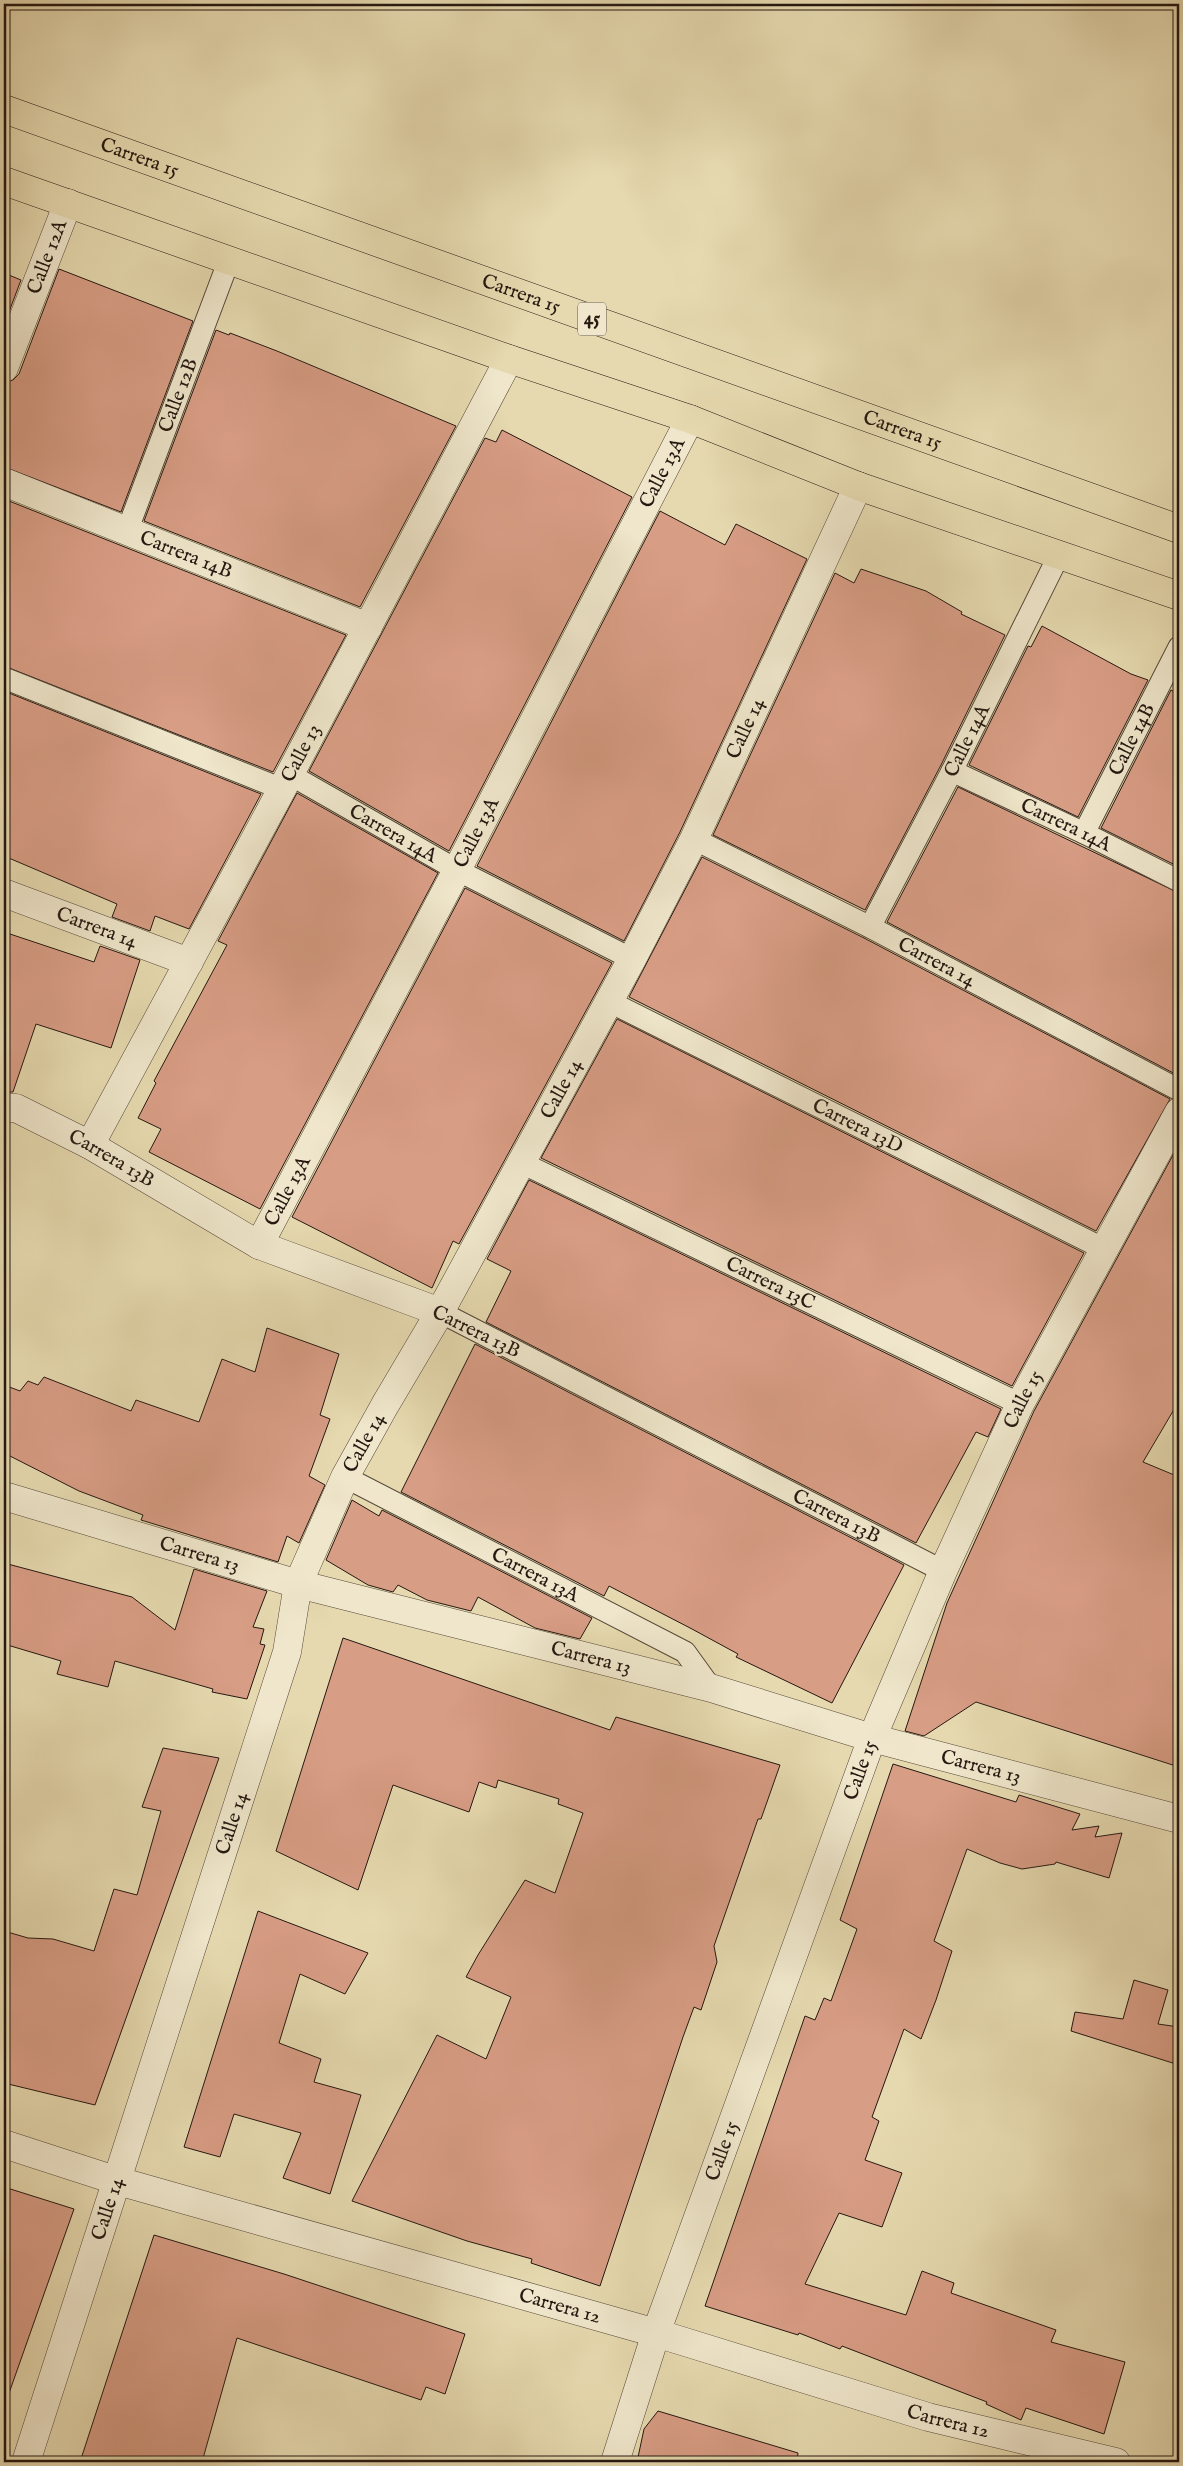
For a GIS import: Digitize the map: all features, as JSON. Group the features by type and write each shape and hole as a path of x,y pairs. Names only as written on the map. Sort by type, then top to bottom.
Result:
{"main road":[{"name":"Carrera 15","path":"4,109 1179,528"},
{"path":"4,181 509,359 690,419 858,486 1060,553 1179,596"}],"street":[{"name":"Calle 12A","path":"4,368 68,203"},
{"name":"Calle 13","path":"90,1146 286,782 509,359"},
{"name":"Calle 13A","path":"259,1245 457,870 690,419"},
{"name":"Carrera 14B","path":"4,482 368,626"},
{"name":"Calle 14","path":"26,2462 287,1652 298,1584 346,1477 522,1163 632,959 694,839 858,486"},
{"name":"Carrera 14","path":"4,893 189,962"},
{"name":"Carrera 13B","path":"4,1108 16,1108 90,1146 259,1245 440,1312"},
{"name":"Calle 15","path":"615,2462 656,2333 872,1738 943,1571 1020,1404 1178,1116"},
{"name":"Carrera 13","path":"4,1496 298,1584 711,1688 872,1738 1179,1819"},
{"name":"Carrera 12","path":"4,2144 118,2181 656,2333 928,2417 1116,2462"}],"lane":[{"name":"Calle 12B","path":"127,531 229,260"},
{"name":"Calle 14A","path":"870,927 952,771 1060,553"},
{"name":"Calle 14B","path":"1084,833 1179,647"},
{"name":"Carrera 14A","path":"4,678 286,782 632,959"},
{"name":"Carrera 14A","path":"952,771 1084,833 1179,882"},
{"name":"Carrera 14","path":"694,839 870,927 1179,1090"},
{"name":"Carrera 13D","path":"608,1001 1106,1250"},
{"name":"Carrera 13C","path":"522,1163 1020,1404"},
{"name":"Carrera 13B","path":"440,1312 943,1571"},
{"name":"Carrera 13A","path":"346,1477 685,1652 711,1688"}],"building":[{"path":"59,269 193,321 121,512 4,467 4,383 13,380 19,374"},
{"path":"4,273 21,280 4,325"},
{"path":"216,330 229,335 230,333 277,351 456,426 360,607 144,521"},
{"path":"502,430 632,497 449,851 309,771 485,438 496,442"},
{"path":"4,499 346,635 273,772 4,666"},
{"path":"660,511 725,545 736,524 807,559 680,832 624,941 477,866"},
{"path":"861,569 926,591 962,612 961,614 1005,635 941,765 865,910 713,835 835,573 854,583"},
{"path":"1042,626 1131,674 1148,680 1078,817 969,765 1028,646 1031,647"},
{"path":"1171,690 1179,694 1179,867 1101,828"},
{"path":"4,691 261,794 189,929 155,916 150,931 112,917 117,904 4,856"},
{"path":"958,787 1179,893 1179,1076 887,922"},
{"path":"297,793 438,873 260,1209 149,1152 161,1129 138,1118 156,1083 154,1081 227,945 218,941"},
{"path":"702,857 864,938 1170,1099 1096,1231 629,997"},
{"path":"465,888 612,963 459,1244 453,1241 432,1288 292,1217"},
{"path":"4,932 94,962 100,946 140,960 111,1048 36,1024 13,1092 4,1092"},
{"path":"617,1019 1084,1253 1012,1386 541,1158"},
{"path":"1179,1144 1179,1401 1143,1462 1179,1477 1179,1767 976,1702 924,1736 905,1731 947,1603 1034,1411"},
{"path":"529,1180 1001,1409 988,1437 976,1432 916,1543 486,1322 511,1271 487,1259"},
{"path":"267,1328 339,1354 320,1415 330,1419 309,1476 325,1485 299,1543 287,1536 278,1562 141,1520 143,1515 79,1491 4,1453 4,1385 20,1391 28,1381 38,1385 44,1377 131,1411 136,1400 199,1422 222,1359 255,1372"},
{"path":"475,1344 904,1565 832,1703 736,1657 738,1654 609,1586 604,1596 401,1492"},
{"path":"352,1500 379,1516 382,1510 592,1618 580,1639 535,1628 478,1597 471,1611 427,1600 398,1585 393,1592 368,1585 326,1560"},
{"path":"4,1563 132,1597 175,1630 194,1569 267,1591 253,1627 264,1629 260,1644 265,1645 247,1699 212,1692 213,1689 115,1661 108,1687 57,1674 61,1661 4,1644"},
{"path":"343,1638 610,1730 616,1717 780,1765 761,1819 758,1819 714,1946 717,1962 701,2010 694,2007 683,2037 600,2286 531,2263 532,2259 467,2241 352,2201 437,2035 486,2059 511,1997 466,1977 525,1880 555,1893 583,1813 558,1804 559,1799 498,1780 496,1788 479,1782 469,1812 393,1785 358,1890 276,1851"},
{"path":"163,1748 219,1758 95,2105 4,2083 4,1931 28,1938 53,1939 94,1951 114,1889 137,1895 161,1811 142,1807"},
{"path":"893,1764 1016,1802 1019,1795 1080,1814 1072,1830 1099,1826 1095,1837 1122,1833 1109,1878 1056,1862 1055,1864 1022,1869 1000,1863 967,1849 934,1941 952,1951 936,2000 921,2039 904,2029 872,2117 879,2121 865,2160 902,2173 882,2227 839,2213 805,2284 906,2315 922,2271 954,2283 951,2293 1056,2330 1051,2342 1125,2362 1104,2434 1026,2408 1021,2420 986,2404 987,2402 842,2346 840,2349 799,2333 798,2335 705,2306 805,2016 815,2020 824,1998 831,2001 857,1929 840,1920"},
{"path":"258,1911 368,1953 345,1994 300,1974 279,2043 321,2059 314,2082 361,2095 330,2194 283,2178 301,2133 234,2114 220,2157 184,2147"},
{"path":"1134,1980 1168,1990 1158,2024 1179,2027 1179,2065 1071,2031 1075,2012 1123,2019"},
{"path":"4,2187 74,2209 8,2396 4,2395"},
{"path":"154,2235 284,2274 465,2334 445,2394 426,2387 421,2400 237,2338 202,2462 80,2462"},
{"path":"658,2411 798,2453 797,2462 637,2462 644,2429"}]}
